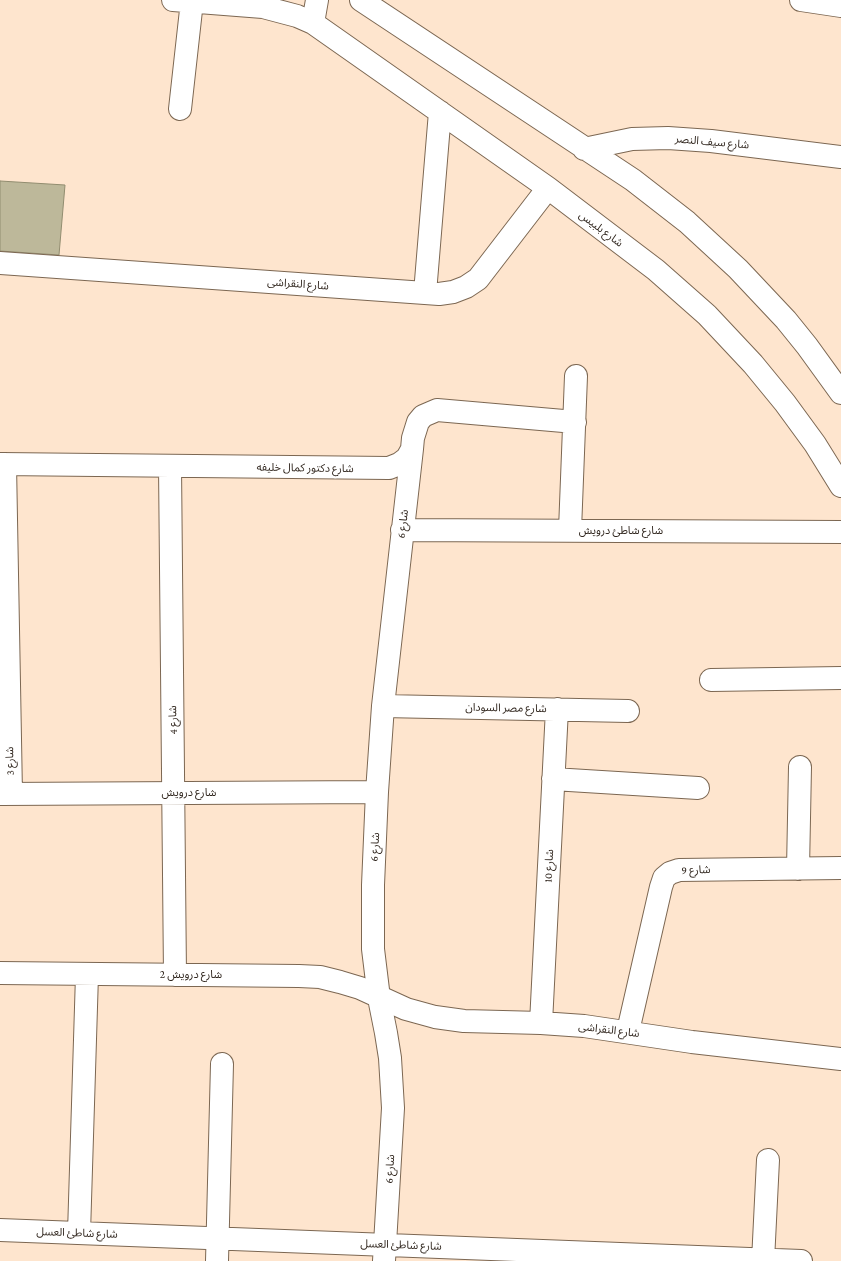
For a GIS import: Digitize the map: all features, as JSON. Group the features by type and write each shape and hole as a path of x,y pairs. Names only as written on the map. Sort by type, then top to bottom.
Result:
{"street":[{"path":"313,23 317,0"},
{"path":"361,0 633,180 688,222 738,269 786,320 841,392"},
{"path":"801,0 841,6"},
{"path":"180,109 182,1"},
{"name":"شارع بلبيس","path":"182,1 263,7 297,16 313,23 548,188 656,270 707,315 754,364 785,403 815,444 841,486"},
{"path":"425,293 440,112"},
{"name":"شارع سيف النصر","path":"584,149 632,139 668,138 711,141 841,157"},
{"name":"شارع النقراشى","path":"0,263 439,294 453,292 466,287 478,279 548,188"},
{"path":"570,530 576,376"},
{"path":"412,449 413,438 418,422 423,416 437,410 575,422"},
{"name":"شارع دكتور كمال خليفه","path":"2,464 389,468 399,464 407,458 412,449"},
{"name":"شارع 6","path":"385,1253 393,1108 389,1052 379,998 373,948 372,920 377,792 383,706 412,449"},
{"name":"شارع 3","path":"2,464 5,794"},
{"name":"شارع 4","path":"170,466 175,975"},
{"name":"شارع شاطئ درويش","path":"402,530 841,532"},
{"path":"711,680 841,678"},
{"name":"شارع مصر السودان","path":"383,706 628,710"},
{"name":"شارع 10","path":"541,1023 557,709"},
{"path":"798,868 800,767"},
{"path":"553,779 698,788"},
{"name":"شارع درويش","path":"5,794 377,792"},
{"name":"شارع 9","path":"628,1032 661,887 664,878 670,873 679,870 841,868"},
{"name":"شارع درويش 2","path":"0,974 320,977 360,988 379,998"},
{"path":"79,1233 87,975"},
{"name":"شارع النقراشى","path":"379,998 406,1009 435,1017 464,1021 541,1023 584,1026 692,1042 841,1058"},
{"path":"217,1261 222,1064"},
{"path":"763,1260 768,1160"},
{"name":"شارع شاطئ العسل","path":"0,1230 217,1238 385,1253 801,1261"}],"building":[{"path":"0,181 65,185 59,255 0,251"}]}
